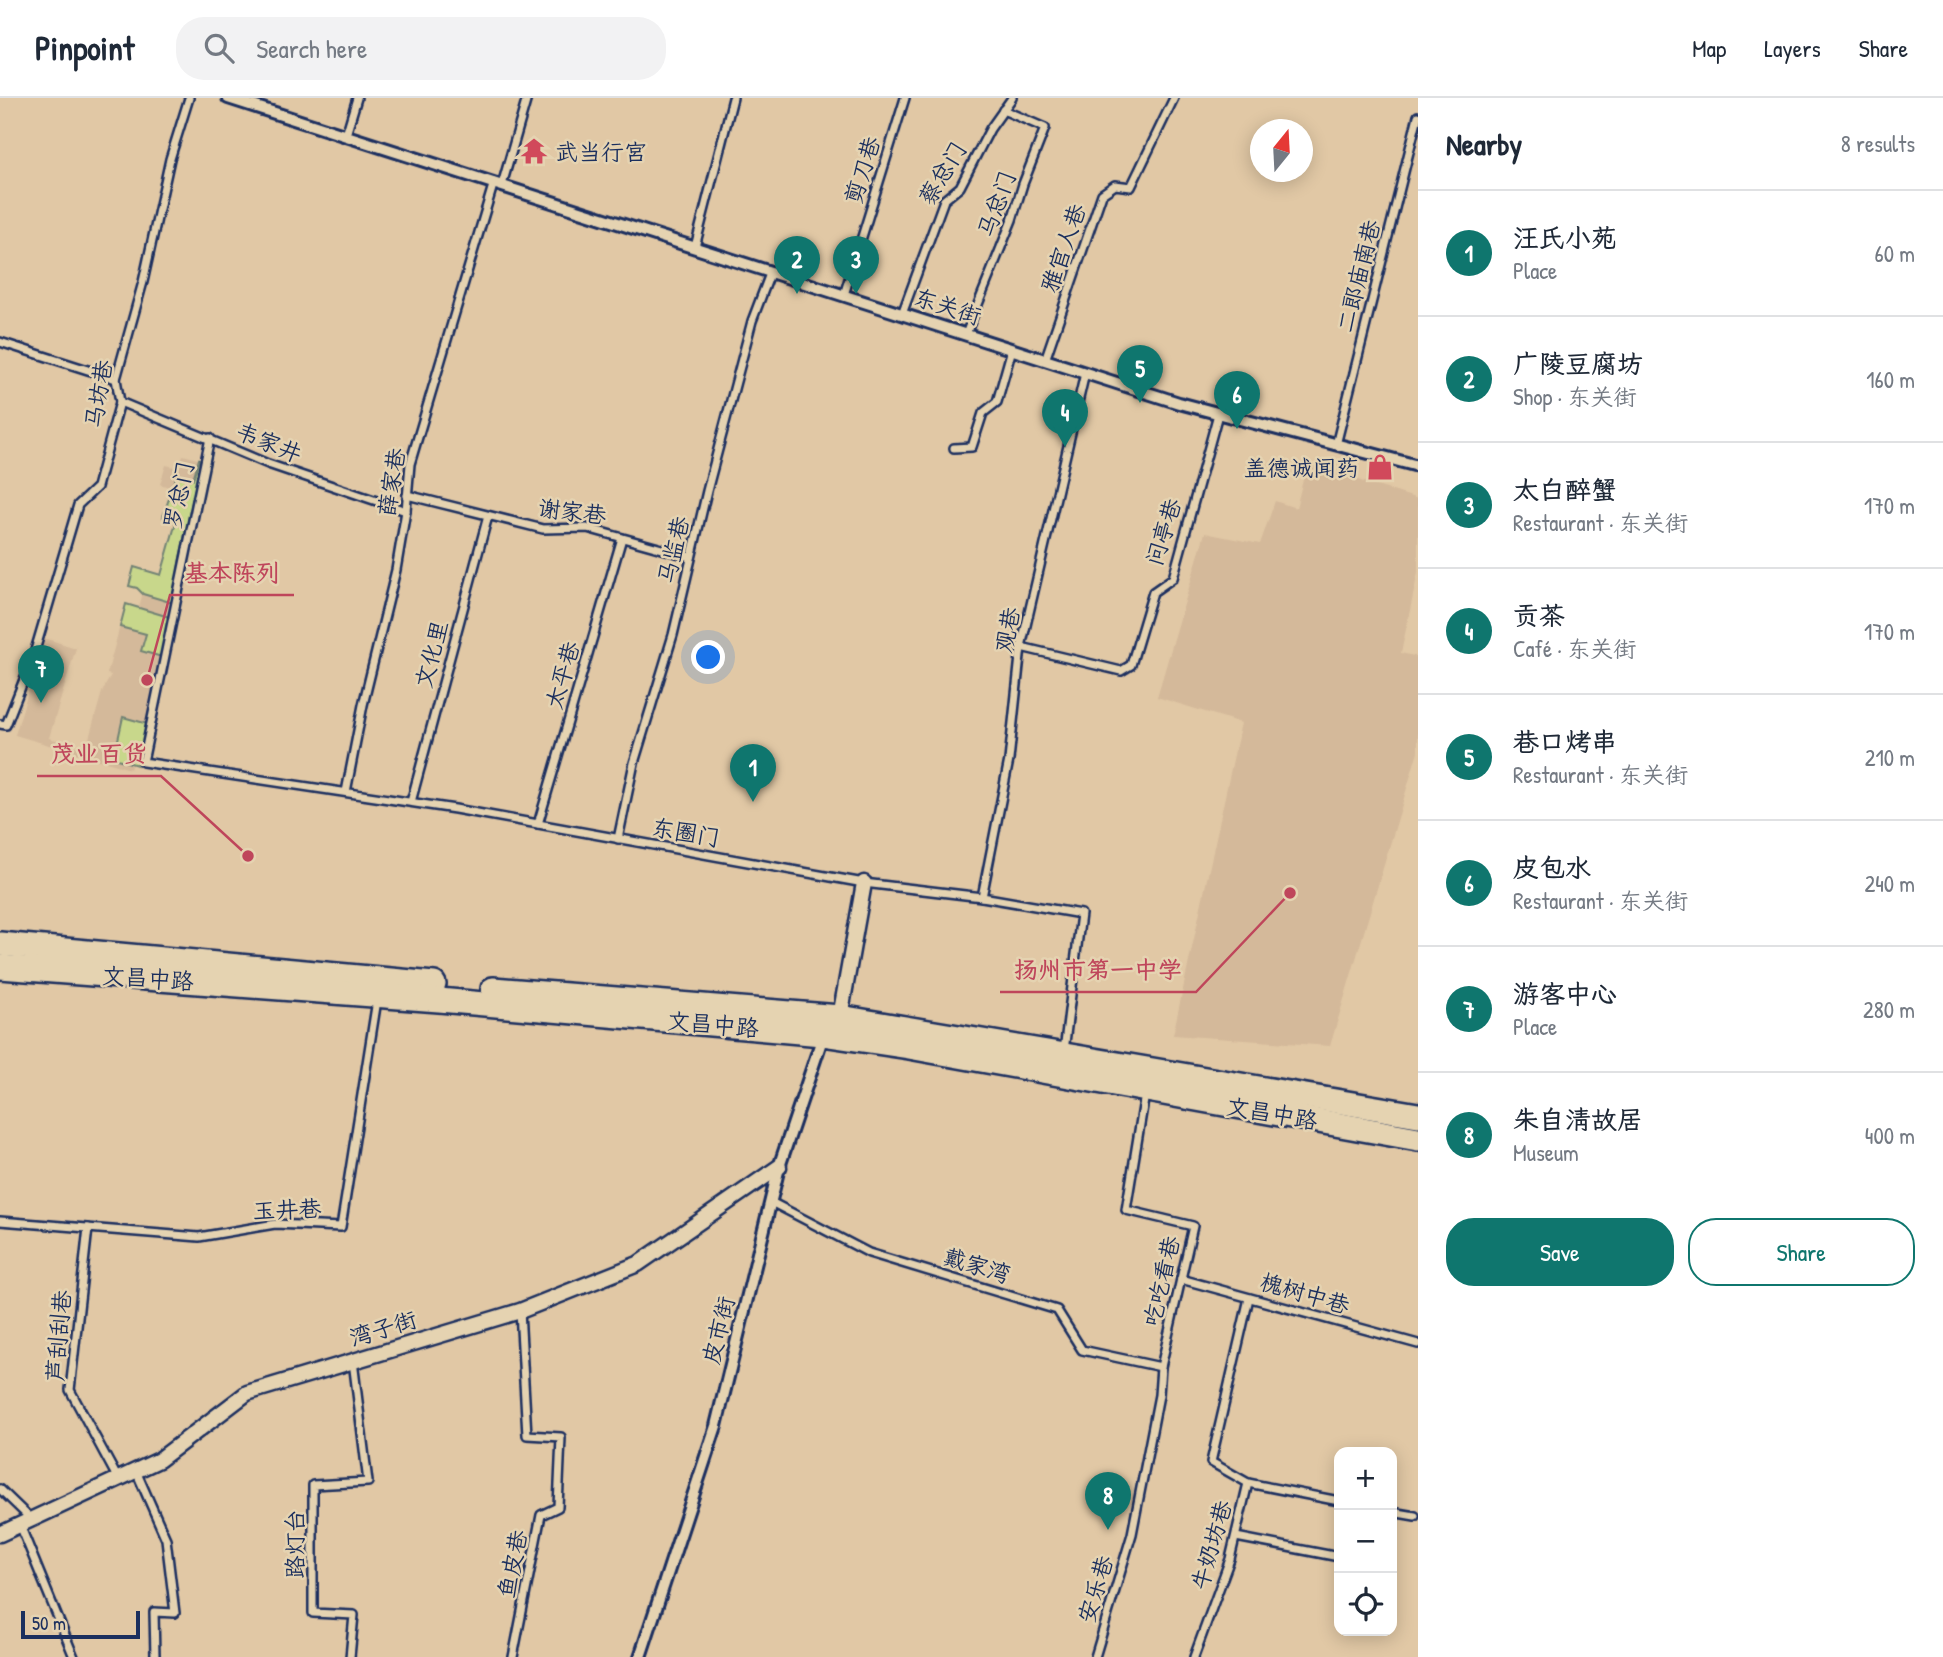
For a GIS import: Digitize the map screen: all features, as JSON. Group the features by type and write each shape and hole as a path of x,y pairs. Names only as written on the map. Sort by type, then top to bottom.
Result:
{"main road":[{"name":"文昌中路","path":"0,944 441,985 840,1017 1418,1115"},
{"name":"文昌中路","path":"0,967 377,995 822,1034 909,1047 1418,1139"}],"street":[{"name":"东关街","path":"228,98 1179,404 1418,466"},
{"path":"840,1017 864,883"},
{"name":"皮市街","path":"640,1657 716,1426 779,1167 822,1034 840,1017"},
{"name":"湾子街","path":"0,1534 159,1460 247,1392 520,1311 638,1264 779,1167"}],"lane":[{"name":"马坊巷","path":"3,725 34,654 78,505 97,487 120,402 116,379 143,282 170,159 189,98"},
{"path":"346,135 357,98"},
{"name":"薛家巷","path":"346,792 363,705 396,570 406,511 410,464 527,98"},
{"path":"695,247 733,98"},
{"name":"剪刀巷","path":"844,295 905,98"},
{"name":"蔡总门","path":"902,314 944,200 960,187 989,129 1012,98"},
{"name":"雅官人巷","path":"1045,360 1102,194 1115,185 1131,187 1174,98"},
{"name":"马总门","path":"966,334 1012,220 1045,128 1003,110"},
{"name":"二郎庙南巷","path":"1336,445 1418,116"},
{"name":"马监巷","path":"618,839 634,763 673,635 752,321 771,271"},
{"path":"0,342 116,379"},
{"path":"954,448 972,447 983,413 997,402 1012,349"},
{"name":"观巷","path":"982,897 1009,760 1021,647 1085,373"},
{"name":"韦家井","path":"120,402 268,464 406,511"},
{"name":"问亭巷","path":"1021,647 1121,671 1131,665 1153,592 1173,578 1219,414"},
{"name":"罗总门","path":"143,762 209,438"},
{"name":"谢家巷","path":"407,495 543,529 587,528 691,557"},
{"name":"文化里","path":"411,802 488,516"},
{"name":"太平巷","path":"538,824 622,538"},
{"name":"东圈门","path":"143,762 411,802 864,883 982,897 1081,914 1064,1055"},
{"name":"玉井巷","path":"0,1220 199,1237 275,1224 341,1227 377,995"},
{"name":"吃吃看巷","path":"1146,1090 1126,1210 1193,1226 1161,1367"},
{"name":"戴家湾","path":"771,1202 869,1253 1057,1310 1082,1350 1161,1367"},
{"name":"芦刮刮巷","path":"88,1228 69,1390 118,1479"},
{"name":"槐树中巷","path":"1181,1279 1418,1344"},
{"name":"牛奶坊巷","path":"1194,1657 1230,1559 1248,1483 1211,1462 1249,1298"},
{"name":"鱼皮巷","path":"513,1657 541,1515 558,1507 561,1437 527,1435 520,1311"},
{"name":"路灯台","path":"351,1657 354,1615 313,1613 313,1485 368,1482 353,1360"},
{"name":"安乐巷","path":"1095,1657 1132,1534 1159,1395 1161,1367"},
{"path":"136,1471 166,1539 176,1613 154,1612 155,1657"},
{"path":"1248,1483 1334,1500"},
{"path":"0,1489 26,1522 74,1657"},
{"path":"1397,1512 1415,1516"},
{"path":"1236,1537 1334,1557"}],"shaded area":[{"path":"183,455 201,460 169,617 162,656 165,657 137,765 132,764 130,769 15,735 44,638 76,648 49,738 86,749 102,692 111,675 107,674 126,604 139,608 143,592 129,586 134,567 161,575 176,522 163,517 172,488 160,484 166,465 179,468"},
{"path":"1307,464 1418,499 1418,572 1401,653 1418,657 1418,751 1330,1046 1173,1035 1241,723 1157,697 1205,533 1260,544 1275,501 1296,508"}],"green space":[{"path":"199,459 201,460 173,603 143,594 137,588 129,586 134,567 161,575 176,522 163,517 177,474 193,479"},
{"path":"126,604 169,617 162,657 141,651 146,634 120,627"},
{"path":"123,717 148,724 137,765 114,758"}],"place":[{"name":"武当行宫","path":"534,151"},
{"name":"广陵豆腐坊","path":"797,294"},
{"name":"太白醉蟹","path":"856,294"},
{"name":"巷口烤串","path":"1140,403"},
{"name":"皮包水","path":"1237,429"},
{"name":"贡茶","path":"1065,447"},
{"name":"盖德诚闻药","path":"1380,467"},
{"name":"基本陈列","path":"147,680"},
{"name":"游客中心","path":"41,703"},
{"name":"汪氏小苑","path":"753,802"},
{"name":"茂业百货","path":"248,856"},
{"name":"扬州市第一中学","path":"1290,893"},
{"name":"朱自清故居","path":"1108,1530"}]}
